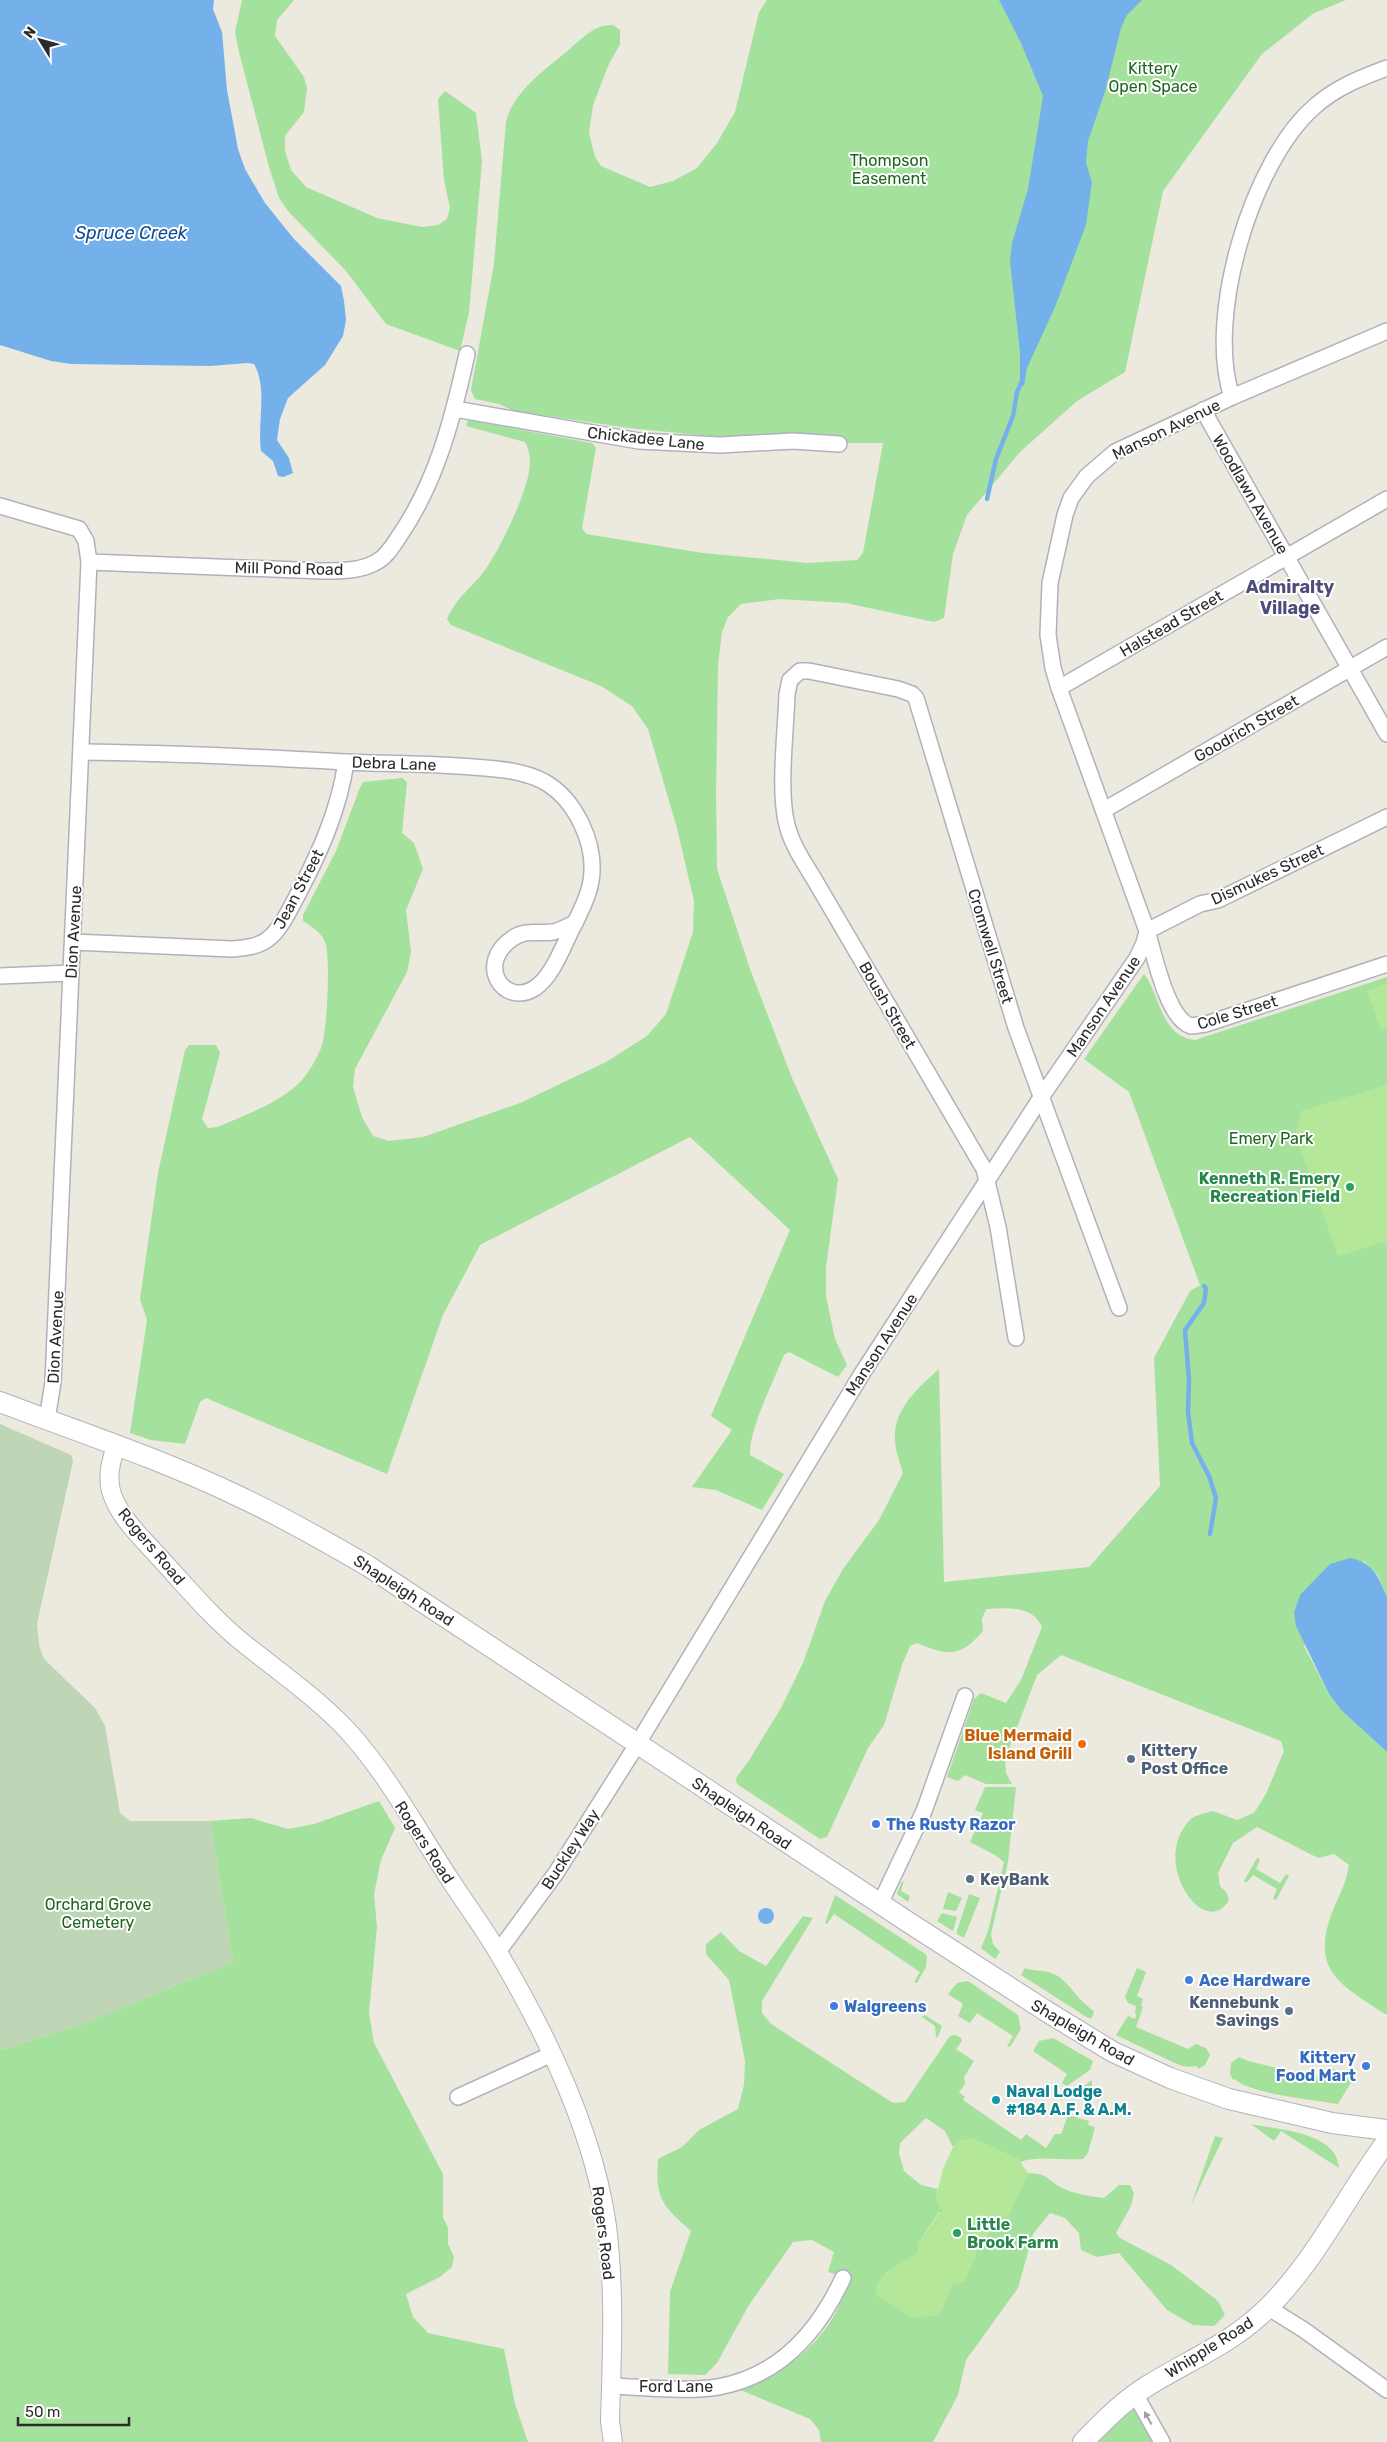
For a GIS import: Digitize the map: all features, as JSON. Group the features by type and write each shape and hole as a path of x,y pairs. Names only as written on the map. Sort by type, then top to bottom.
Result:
{"main road":[{"path":"0,1402 116,1446"},
{"name":"Shapleigh Road","path":"116,1446 237,1495 309,1532 397,1584 880,1904 1046,2012 1096,2042 1140,2065 1208,2092 1332,2123 1387,2130"},
{"name":"Whipple Road","path":"1083,2442 1114,2411 1135,2394 1237,2333 1268,2308 1290,2283 1356,2189 1364,2171 1387,2141"},
{"name":"Whipple Road","path":"1356,2189 1371,2182 1387,2163"}],"street":[{"path":"1232,396 1226,377 1224,356 1228,296 1239,246 1266,173 1285,140 1313,108 1342,86 1387,68"},
{"name":"Manson Avenue","path":"638,1743 845,1401 988,1183 1042,1096 1137,958 1144,943 1147,931 1053,668 1048,635 1050,583 1058,540 1071,498 1098,465 1115,452 1232,396 1387,331"},
{"name":"Mill Pond Road","path":"90,562 323,571 367,566 379,561 390,549 416,508 439,456 455,409 467,354"},
{"name":"Chickadee Lane","path":"455,409 638,441 723,445 793,441 839,444"},
{"name":"Woodlawn Avenue","path":"1203,410 1387,734"},
{"name":"Halstead Street","path":"1059,688 1387,499"},
{"name":"Dion Avenue","path":"0,506 79,529 86,541 90,562 54,1382 47,1420"},
{"name":"Goodrich Street","path":"1104,810 1387,647"},
{"name":"Cromwell Street","path":"796,673 809,671 898,690 912,694 916,698 1016,1028 1119,1308"},
{"name":"Boush Street","path":"796,673 790,680 787,694 784,788 787,826 795,845 817,884 984,1169 1009,1284 1016,1338"},
{"name":"Debra Lane","path":"81,752 445,764 507,769 544,782 555,790 578,817 586,834 590,853 591,884 575,923 550,970 535,988 528,991 516,991 508,989 496,979 494,973 495,962 510,940 526,932 553,932 575,923"},
{"name":"Jean Street","path":"73,942 232,949 258,945 268,940 282,924 329,829 342,788 346,762"},
{"name":"Dismukes Street","path":"1147,931 1200,904 1218,900 1387,818"},
{"name":"Cole Street","path":"1147,931 1164,986 1176,1016 1191,1026 1206,1024 1387,964"},
{"path":"0,976 71,973"},
{"name":"Rogers Road","path":"116,1446 111,1462 111,1489 122,1513 144,1540 219,1621 240,1641 328,1711 350,1734 385,1780 498,1952 552,2054 593,2162 607,2224 612,2290 610,2421 613,2442"},
{"path":"880,1904 924,1812 964,1696"},
{"name":"Buckley Way","path":"498,1952 556,1873 638,1743"},
{"path":"458,2096 552,2054"},
{"name":"Ford Lane","path":"611,2386 704,2388 729,2384 758,2372 780,2360 811,2333 821,2319 842,2278"},
{"path":"1268,2308 1312,2335 1387,2390"},
{"path":"1135,2394 1162,2442"}],"green space":[{"path":"242,0 294,0 277,20 275,36 304,77 307,88 304,112 285,136 285,151 291,170 306,187 377,218 422,227 438,225 447,219 450,208 444,180 438,99 445,91 476,113 482,161 469,313 460,351 386,324 346,271 288,211 279,198 269,167 235,32"},
{"path":"767,0 1346,0 1314,13 1262,54 1163,191 1125,372 1077,401 1020,452 967,515 953,554 944,618 934,622 846,603 780,599 741,604 728,617 722,632 718,665 717,869 750,969 792,1078 838,1179 826,1267 826,1296 835,1339 847,1365 838,1377 789,1352 784,1355 758,1418 751,1444 750,1455 784,1474 762,1510 716,1490 692,1487 732,1430 711,1416 790,1230 690,1137 480,1245 443,1315 387,1474 206,1398 200,1402 185,1444 151,1440 130,1433 147,1320 140,1299 158,1173 185,1050 189,1045 216,1045 220,1053 202,1119 208,1128 218,1127 271,1103 291,1090 309,1071 319,1053 323,1040 328,962 327,949 323,938 316,930 303,921 303,915 336,851 363,782 402,778 407,782 402,833 414,843 423,869 406,910 411,952 407,972 355,1069 353,1087 362,1117 373,1136 389,1141 423,1137 520,1103 606,1062 647,1036 666,1014 693,932 694,901 677,828 648,729 632,706 601,686 451,625 447,619 460,598 480,577 498,548 514,517 526,486 529,472 530,456 525,442 466,426 468,420 592,443 596,448 582,528 586,534 703,553 808,563 857,560 863,553 883,443 780,443 629,428 514,411 499,404 475,399 471,390 494,264 506,121 516,100 530,83 587,34 599,27 613,25 620,30 620,44 608,66 593,105 589,133 595,157 601,166 650,187 673,181 697,168 717,143 735,112 759,12"},
{"name":"Emery Park","path":"1144,974 1168,1023 1183,1037 1195,1040 1387,977 1387,1597 1378,1575 1364,1561 1304,1646 1329,1694 1341,1710 1387,1752 1387,2014 1367,2003 1340,1982 1326,1959 1325,1944 1328,1926 1342,1890 1349,1865 1334,1854 1318,1858 1257,1827 1233,1843 1218,1873 1220,1886 1227,1893 1229,1900 1219,1910 1207,1911 1195,1904 1185,1891 1178,1874 1175,1855 1179,1836 1191,1819 1213,1811 1237,1820 1254,1813 1266,1794 1284,1751 1281,1741 1061,1655 1037,1675 1005,1759 1006,1773 1012,1784 986,1784 965,1775 958,1781 947,1777 974,1699 981,1693 1006,1703 1021,1680 1042,1627 1038,1620 1026,1611 1011,1608 986,1609 982,1619 983,1631 975,1640 960,1650 945,1652 917,1643 910,1646 902,1665 884,1725 868,1748 827,1837 820,1839 737,1784 736,1778 781,1708 803,1663 825,1601 843,1569 879,1520 903,1473 895,1439 895,1428 898,1418 916,1391 939,1369 944,1582 1089,1567 1160,1486 1154,1358 1190,1291 1214,1277 1200,1285 1129,1092 1084,1059"},
{"path":"1387,983 1387,1028 1381,1030 1367,991"},
{"name":"Kenneth R. Emery Recreation Field","path":"1387,1085 1387,1241 1338,1256 1295,1134 1301,1111"},
{"name":"Orchard Grove Cemetery","path":"0,1424 71,1455 73,1461 37,1624 39,1645 44,1659 95,1708 105,1726 120,1813 130,1821 210,1821 233,1962 83,2024 0,2050"},
{"path":"985,1787 1016,1787 1008,1862 991,1934 993,1944 1000,1952 995,1959 981,1948 988,1931 1004,1862 970,1842 983,1813 975,1810"},
{"path":"379,1801 395,1828 381,1860 374,1894 377,1927 369,2013 374,2043 443,2174 443,2217 448,2228 448,2244 454,2257 452,2267 440,2277 406,2294 413,2317 428,2333 504,2349 515,2404 528,2442 0,2442 0,2050 83,2024 233,1962 210,1821 251,1818 288,1829 314,1824"},
{"path":"1257,1858 1260,1860 1256,1869 1280,1883 1286,1874 1289,1876 1276,1900 1273,1899 1277,1889 1253,1875 1246,1883 1244,1881"},
{"path":"904,1881 901,1891 910,1896 908,1902 897,1894 901,1883"},
{"path":"948,1892 962,1898 956,1911 943,1909"},
{"path":"969,1894 980,1898 964,1938 957,1934 957,1931"},
{"path":"835,1895 927,1956 926,1967 917,1983 914,1982 920,1972 834,1914 827,1924 825,1923"},
{"path":"942,1913 957,1917 953,1931 937,1921"},
{"path":"803,1916 813,1918 762,2001 762,2013 771,2024 893,2103 905,2102 950,2036 956,2035 962,2041 956,2049 974,2061 964,2077 965,2084 959,2092 965,2097 963,2100 1021,2140 1026,2134 1046,2148 1055,2134 1061,2134 1068,2115 1089,2121 1088,2125 1095,2127 1088,2153 1083,2159 1035,2159 1020,2162 1017,2158 962,2140 953,2147 945,2131 926,2118 900,2143 899,2153 904,2171 921,2185 938,2189 936,2198 943,2212 939,2212 918,2244 918,2253 885,2274 935,2316 941,2311 952,2284 976,2249 984,2247 991,2221 1008,2216 1028,2173 1043,2175 1060,2187 1071,2191 1104,2198 1119,2185 1130,2185 1134,2193 1131,2206 1116,2233 1120,2238 1171,2265 1191,2280 1218,2301 1225,2315 1214,2326 1193,2325 1167,2310 1119,2253 1097,2257 1081,2250 1079,2233 1065,2218 1050,2213 1033,2234 1018,2288 966,2360 958,2395 933,2442 821,2442 819,2430 810,2419 738,2389 769,2377 797,2359 820,2335 838,2308 847,2278 828,2272 834,2252 812,2240 793,2242 749,2305 717,2363 705,2375 668,2374 670,2292 691,2231 673,2214 662,2200 659,2193 657,2173 658,2159 682,2147 699,2130 738,2109 744,2085 745,2061 729,1980 706,1954 706,1944 721,1932 739,1951 766,1966"},
{"path":"1025,1968 1048,1972 1061,1978 1094,2011 1092,2018 1088,2018 1021,1975"},
{"path":"1137,1968 1146,1972 1137,1996 1143,1999 1141,2006 1143,2007 1136,2027 1188,2049 1196,2044 1206,2048 1210,2055 1205,2065 1198,2069 1197,2066 1187,2067 1179,2065 1116,2035 1128,2016 1135,2019 1136,2006 1128,2003 1125,1997"},
{"path":"968,1981 1018,2015 1021,2029 1010,2047 1007,2046 1013,2036 977,2013 970,2023 958,2016 963,2004 948,1994 957,1983"},
{"path":"925,2015 942,2026 938,2037 936,2037 935,2026 922,2017"},
{"path":"1053,2038 1093,2061 1090,2070 1067,2086 1062,2083 1067,2074 1033,2051 1039,2041"},
{"path":"1239,2057 1248,2061 1316,2077 1332,2068 1352,2081 1338,2104 1268,2092 1254,2089 1235,2079 1233,2080 1230,2074 1231,2063"},
{"path":"1092,2080 1092,2101 1076,2096 1077,2091"},
{"path":"1251,2124 1290,2131 1317,2140 1328,2147 1336,2156 1339,2168 1281,2131 1274,2141"},
{"path":"1215,2136 1223,2138 1191,2205"},
{"name":"Little Brook Farm","path":"973,2138 1017,2158 1028,2173 1008,2217 991,2221 984,2247 976,2249 976,2257 964,2282 952,2284 941,2311 935,2316 911,2317 877,2296 878,2282 890,2270 918,2253 918,2244 940,2212 942,2212 936,2198 943,2169 953,2147 962,2140"},
{"path":"1134,2410 1138,2413 1153,2442 1097,2442 1130,2411"}],"water":[{"name":"Spruce Creek","path":"0,0 214,0 213,9 222,32 227,90 238,149 245,169 265,203 294,239 341,286 344,301 346,320 343,336 325,365 288,398 280,419 277,440 289,458 293,473 283,477 278,476 273,461 261,451 261,395 258,374 254,364 211,366 71,364 51,361 0,345"},
{"path":"999,0 1142,0 1127,15 1121,28 1105,92 1088,141 1086,163 1092,182 1086,225 1055,307 1027,368 1024,386 1020,384 1020,353 1010,261 1012,243 1028,189 1043,96 1020,41"},
{"path":"1350,1558 1365,1563 1370,1567 1378,1577 1387,1597 1387,1752 1341,1710 1329,1694 1296,1626 1294,1613 1300,1595 1330,1564"},
{"path":"763,1908 769,1908 774,1913 772,1922 763,1924 758,1919 758,1913"}],"waterway":[{"path":"987,499 996,459 1013,416 1017,392 1022,381"},
{"path":"1204,1286 1206,1289 1204,1303 1185,1330 1189,1380 1188,1412 1192,1443 1209,1476 1216,1498 1210,1534"}],"place":[{"name":"Kenneth R. Emery Recreation Field","path":"1350,1187"},
{"name":"Blue Mermaid Island Grill","path":"1082,1744"},
{"name":"Kittery Post Office","path":"1131,1759"},
{"name":"The Rusty Razor","path":"876,1824"},
{"name":"KeyBank","path":"970,1879"},
{"name":"Ace Hardware","path":"1189,1980"},
{"name":"Walgreens","path":"834,2006"},
{"name":"Kennebunk Savings","path":"1289,2011"},
{"name":"Kittery Food Mart","path":"1366,2066"},
{"name":"Naval Lodge #184 A.F. & A.M.","path":"996,2100"},
{"name":"Little Brook Farm","path":"957,2233"}],"district":[{"name":"Admiralty Village","path":"1290,597"}],"park label":[{"name":"Kittery Open Space","path":"1153,77"},
{"name":"Thompson Easement","path":"889,169"}]}
